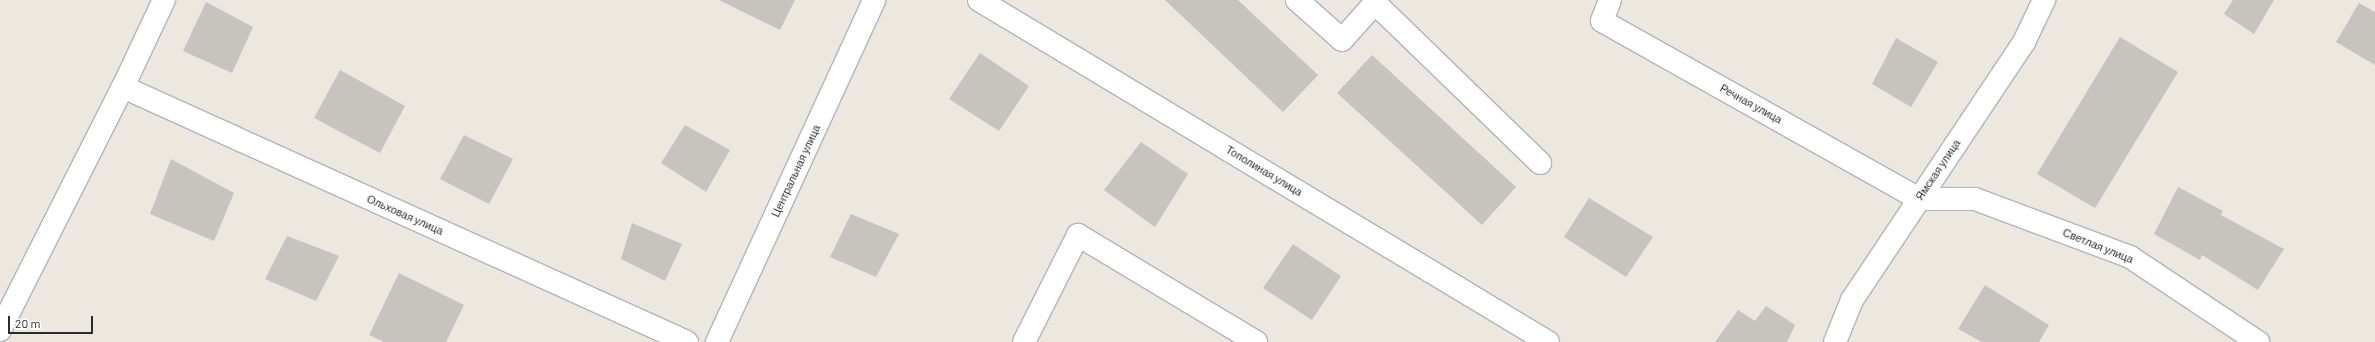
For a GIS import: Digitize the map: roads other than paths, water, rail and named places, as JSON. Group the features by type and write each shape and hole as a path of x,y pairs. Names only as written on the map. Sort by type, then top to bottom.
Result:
{"street":[{"path":"0,330 124,87 164,0"},
{"name":"Центральная улица","path":"717,342 874,0"},
{"name":"Тополиная улица","path":"979,0 1548,342"},
{"path":"1297,0 1342,40 1375,3 1540,163"},
{"name":"Речная улица","path":"1610,0 1602,21 1919,199"},
{"name":"Ямская улица","path":"1835,342 1852,300 2024,42 2044,0"},
{"name":"Ольховая улица","path":"124,87 687,342"},
{"name":"Светлая улица","path":"1919,199 1975,200 2130,257 2258,342"},
{"path":"1024,342 1078,235 1256,342"}]}
